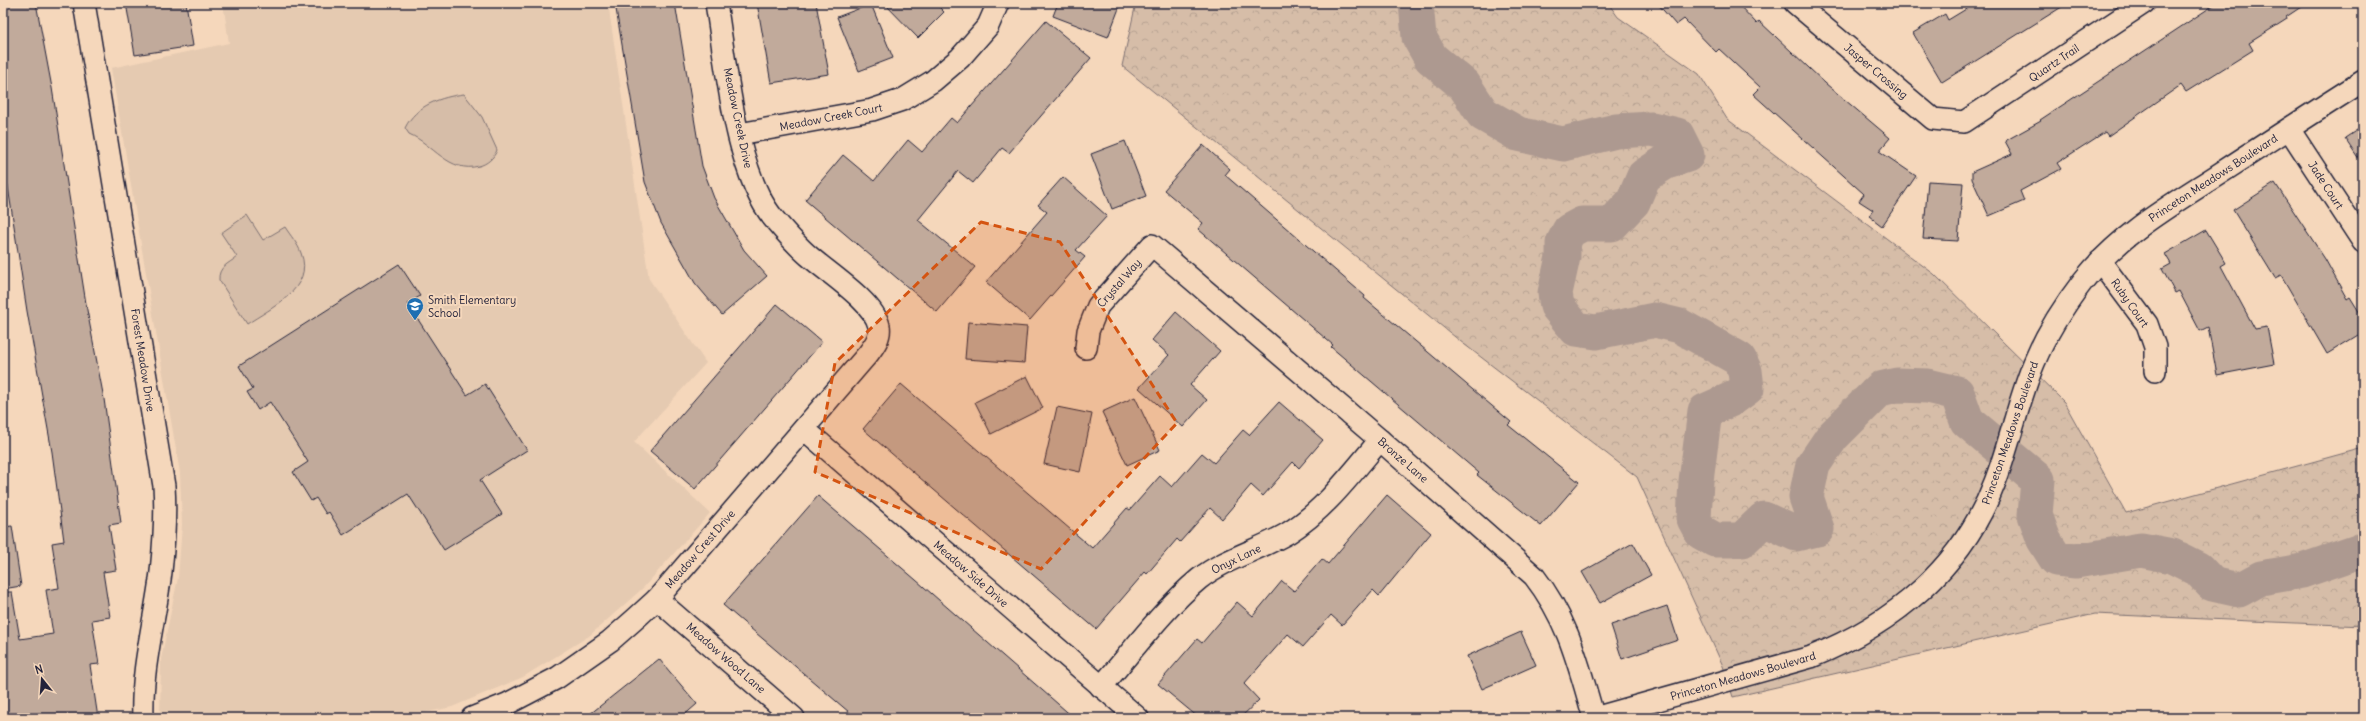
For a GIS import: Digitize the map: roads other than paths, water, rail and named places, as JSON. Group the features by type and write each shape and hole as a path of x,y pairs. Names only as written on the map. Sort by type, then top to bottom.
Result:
{"street":[{"name":"Forest Meadow Drive","path":"84,3 164,486 166,512 161,571 145,665 143,718"},
{"name":"Meadow Creek Drive","path":"716,3 739,134 755,189 772,217 808,256 869,307 879,328"},
{"name":"Meadow Creek Court","path":"739,134 872,110 902,100 933,81 960,58 988,26 998,3"},
{"name":"Jasper Crossing","path":"1795,3 1933,119 1964,122"},
{"name":"Quartz Trail","path":"1964,122 2144,3"},
{"name":"Princeton Meadows Boulevard","path":"1594,718 1787,665 1834,648 1893,615 1926,586 1964,544 1978,521 1995,483 2018,411 2045,339 2070,298 2100,261 2142,224 2363,81"},
{"name":"Jade Court","path":"2289,128 2363,242"},
{"name":"Crystal Way","path":"1086,348 1088,331 1098,306 1152,245"},
{"name":"Bronze Lane","path":"1152,245 1521,563 1542,587 1558,612 1570,636 1594,718"},
{"name":"Ruby Court","path":"2100,261 2146,324 2155,347 2155,371"},
{"name":"Meadow Crest Drive","path":"472,718 508,704 557,678 610,641 657,599 868,354 878,339 879,328"},
{"name":"Meadow Side Drive","path":"804,429 1138,718"},
{"name":"Onyx Lane","path":"1101,687 1181,596 1199,580 1211,570 1272,542 1304,522 1331,496 1380,440"},
{"name":"Meadow Wood Lane","path":"657,599 794,718"}],"waterway":[{"path":"1416,3 1419,37 1431,58 1464,85 1483,114 1518,134 1563,144 1616,131 1652,129 1677,135 1687,155 1664,163 1644,176 1633,202 1612,224 1582,224 1569,231 1563,243 1563,257 1555,293 1557,306 1576,329 1596,332 1655,320 1680,326 1739,359 1745,371 1747,388 1732,399 1705,411 1696,481 1694,519 1701,532 1715,540 1742,540 1764,519 1796,534 1817,529 1806,497 1813,465 1832,437 1880,389 1897,385 1928,386 1957,393 1967,421 2038,480 2035,515 2044,540 2056,559 2076,561 2141,550 2172,556 2198,569 2212,584 2239,590 2261,578 2302,571 2363,550"}],"place":[{"name":"Smith Elementary School","path":"415,321"}]}
